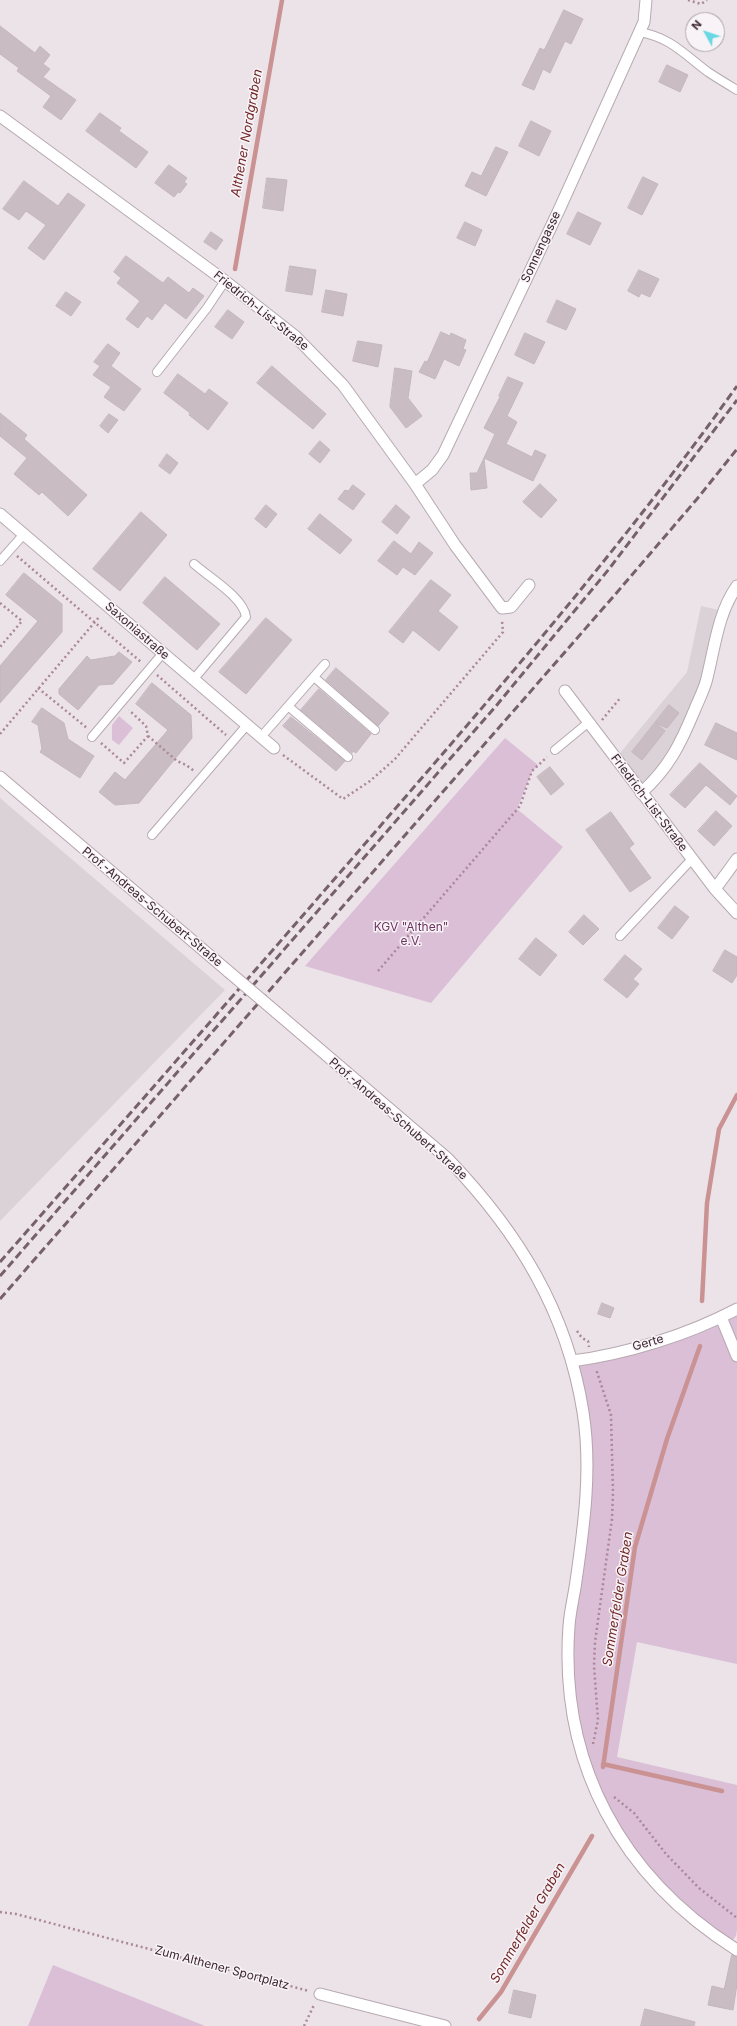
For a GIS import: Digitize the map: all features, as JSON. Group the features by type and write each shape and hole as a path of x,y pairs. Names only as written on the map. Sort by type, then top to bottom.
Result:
{"street":[{"name":"Sonnengasse","path":"415,484 432,470 442,455 559,210 644,22 646,0"},
{"name":"Friedrich-List-Straße","path":"0,116 225,281 295,336 319,359 343,386 415,484 455,545 502,608"},
{"name":"Saxoniastraße","path":"0,514 274,748"},
{"path":"502,608 511,606 529,585"},
{"path":"641,793 664,770 676,752 706,680 726,602 737,586"},
{"name":"Friedrich-List-Straße","path":"565,691 715,889 737,913"},
{"name":"Prof.-Andreas-Schubert-Straße","path":"0,778 448,1159 473,1185 525,1256 553,1306 572,1361 583,1413 586,1463 585,1512 569,1623 567,1665 571,1710 581,1753 596,1791 615,1829 645,1872 681,1909 737,1950"},
{"path":"715,889 737,858"},
{"name":"Gerte","path":"572,1361 593,1358 662,1339 721,1317 737,1309"},
{"path":"721,1317 737,1356"},
{"path":"320,1994 445,2026"}],"lane":[{"path":"639,32 656,35 674,45 709,72 737,90"},
{"path":"157,372 207,308 225,281"},
{"path":"0,561 24,534"},
{"path":"193,680 246,617 245,610 238,600 194,564"},
{"path":"93,736 163,654"},
{"path":"261,737 325,664"},
{"path":"314,677 375,730"},
{"path":"288,706 348,756"},
{"path":"152,834 247,725"},
{"path":"555,750 591,726"},
{"path":"620,936 692,859"}],"path":[{"path":"688,0 700,4 707,0"},
{"path":"10,550 233,741"},
{"path":"0,603 22,621 0,647"},
{"path":"0,734 108,606"},
{"path":"274,748 343,799 370,781 395,759 503,632 502,608"},
{"path":"38,688 124,763 148,736"},
{"path":"591,726 621,697"},
{"path":"121,704 146,726 148,736 177,761 186,765 201,777"},
{"path":"378,971 520,806 532,772 538,765"},
{"path":"592,1749 598,1720 594,1666 595,1642 612,1520 613,1493 612,1415 601,1382"},
{"path":"610,1795 634,1813 666,1854 699,1888 737,1918"},
{"name":"Zum Althener Sportplatz","path":"0,1912 45,1921 320,1994"},
{"path":"304,2026 320,1994"}],"shaded area":[{"path":"701,606 723,611 690,721 641,793 616,758 687,672"},
{"path":"0,798 225,990 0,1221"}],"green space":[{"path":"119,716 133,728 119,745 112,740 112,725"},
{"name":"KGV \"Althen\" e.V.","path":"505,738 538,765 532,772 517,809 563,847 431,1003 305,966"},
{"path":"737,1309 737,1664 637,1642 617,1757 737,1785 737,1929 736,1936 729,1944 629,1851 581,1753 567,1665 586,1463 572,1361 593,1358"},
{"path":"53,1965 205,2026 28,2026"}],"building":[{"path":"564,10 583,19 571,44 565,41 550,73 543,69 534,90 522,85 540,48 544,50"},
{"path":"0,26 35,53 40,46 50,55 43,64 50,69 43,77 76,100 61,120 43,107 51,96 17,71 19,68 0,54"},
{"path":"667,65 688,75 680,92 659,82"},
{"path":"100,113 121,128 119,131 148,152 136,168 86,131"},
{"path":"531,121 551,131 539,156 519,146"},
{"path":"496,147 508,152 486,196 465,186 472,172 481,176"},
{"path":"169,165 187,178 184,182 187,184 180,193 178,192 174,197 155,183"},
{"path":"643,177 658,184 642,215 628,208"},
{"path":"267,178 287,180 283,211 263,208"},
{"path":"24,181 58,206 68,193 85,205 44,260 28,248 46,225 26,211 19,220 3,209"},
{"path":"578,212 601,223 590,245 567,234"},
{"path":"465,222 482,230 475,246 457,238"},
{"path":"211,232 223,240 216,250 204,242"},
{"path":"126,256 163,283 168,277 189,293 193,288 204,296 186,319 165,303 152,320 147,316 138,328 126,319 140,301 117,283 121,278 114,272"},
{"path":"290,266 316,270 312,295 286,291"},
{"path":"639,270 659,279 650,297 641,293 639,297 628,291"},
{"path":"326,290 347,294 343,316 322,312"},
{"path":"66,292 81,302 71,316 56,306"},
{"path":"557,300 576,309 566,330 547,322"},
{"path":"228,310 244,322 232,339 215,327"},
{"path":"441,332 450,336 451,333 466,340 463,349 466,350 459,366 444,359 435,379 419,372 425,361 427,362"},
{"path":"525,333 545,342 534,364 515,355"},
{"path":"358,341 382,345 378,367 353,361"},
{"path":"108,344 120,353 111,366 141,389 124,411 104,397 111,387 93,375 100,366 94,362"},
{"path":"272,366 326,414 313,429 257,383"},
{"path":"395,368 412,371 408,398 422,416 406,428 390,407"},
{"path":"178,374 205,394 209,389 228,403 208,430 189,415 190,413 164,393"},
{"path":"508,377 523,383 507,416 517,422 506,444 532,457 535,450 546,455 533,481 484,458 487,488 471,490 470,473 477,473 495,434 484,428 500,397 499,396"},
{"path":"0,413 27,435 24,439 87,495 68,516 42,492 39,495 14,474 27,458 0,436"},
{"path":"109,414 118,420 108,433 100,426"},
{"path":"320,441 330,450 320,463 309,454"},
{"path":"167,454 178,463 170,474 159,466"},
{"path":"540,484 557,500 541,518 523,502"},
{"path":"353,485 365,494 353,510 338,499 345,490 348,491"},
{"path":"266,505 277,514 266,528 255,519"},
{"path":"396,505 410,517 397,534 382,522"},
{"path":"141,512 167,535 120,591 93,569"},
{"path":"320,514 352,540 340,554 308,529"},
{"path":"394,541 411,554 419,542 433,553 415,575 403,567 397,575 378,561"},
{"path":"24,573 62,604 62,632 0,703 0,666 38,621 6,595"},
{"path":"165,577 220,624 197,650 143,603"},
{"path":"431,580 451,595 438,611 458,627 439,651 413,630 403,643 389,632"},
{"path":"266,618 292,640 246,694 219,672"},
{"path":"119,652 132,662 113,684 99,685 78,710 59,694 59,689 87,656 91,660 115,656"},
{"path":"336,668 389,713 378,726 326,680"},
{"path":"152,683 191,715 192,738 139,803 115,805 99,792 115,772 125,780 168,730 136,704"},
{"path":"319,689 371,734 356,753 353,751 352,753 301,710"},
{"path":"669,705 679,713 667,728 656,723 665,731 642,760 632,752"},
{"path":"42,708 64,723 68,739 94,756 80,778 40,752 42,749 38,725 32,722"},
{"path":"291,717 345,761 336,771 283,726"},
{"path":"716,723 737,733 737,760 705,745"},
{"path":"700,763 737,796 730,805 706,785 685,808 670,795"},
{"path":"550,767 564,784 551,795 537,777"},
{"path":"716,811 732,826 714,846 698,831"},
{"path":"611,812 634,844 629,848 651,878 630,892 586,830"},
{"path":"675,906 689,917 672,939 658,928"},
{"path":"584,915 599,929 583,945 569,932"},
{"path":"536,938 557,955 540,976 519,959"},
{"path":"725,950 737,957 737,975 732,983 713,971"},
{"path":"625,955 642,969 633,979 639,984 627,998 604,980"},
{"path":"602,1303 614,1308 610,1318 598,1314"},
{"path":"732,1955 737,1957 737,1984 733,2010 708,2005 712,1986 724,1989"},
{"path":"514,1990 536,1995 531,2018 509,2013"},
{"path":"645,2009 695,2022 694,2026 641,2026"}],"waterway":[{"name":"Althener Nordgraben","path":"235,269 282,0"},
{"name":"Sommerfelder Graben","path":"702,1301 707,1203 719,1129 737,1095"},
{"name":"Sommerfelder Graben","path":"603,1767 635,1547 667,1439 700,1346"},
{"path":"603,1764 722,1791"},
{"name":"Sommerfelder Graben","path":"479,2019 501,1992 592,1836"}],"railway":[{"path":"0,1262 287,934 520,663 653,499 737,386"},
{"path":"0,1276 496,706 609,569 737,400"},
{"path":"0,1299 613,597 697,499 737,449"}]}
